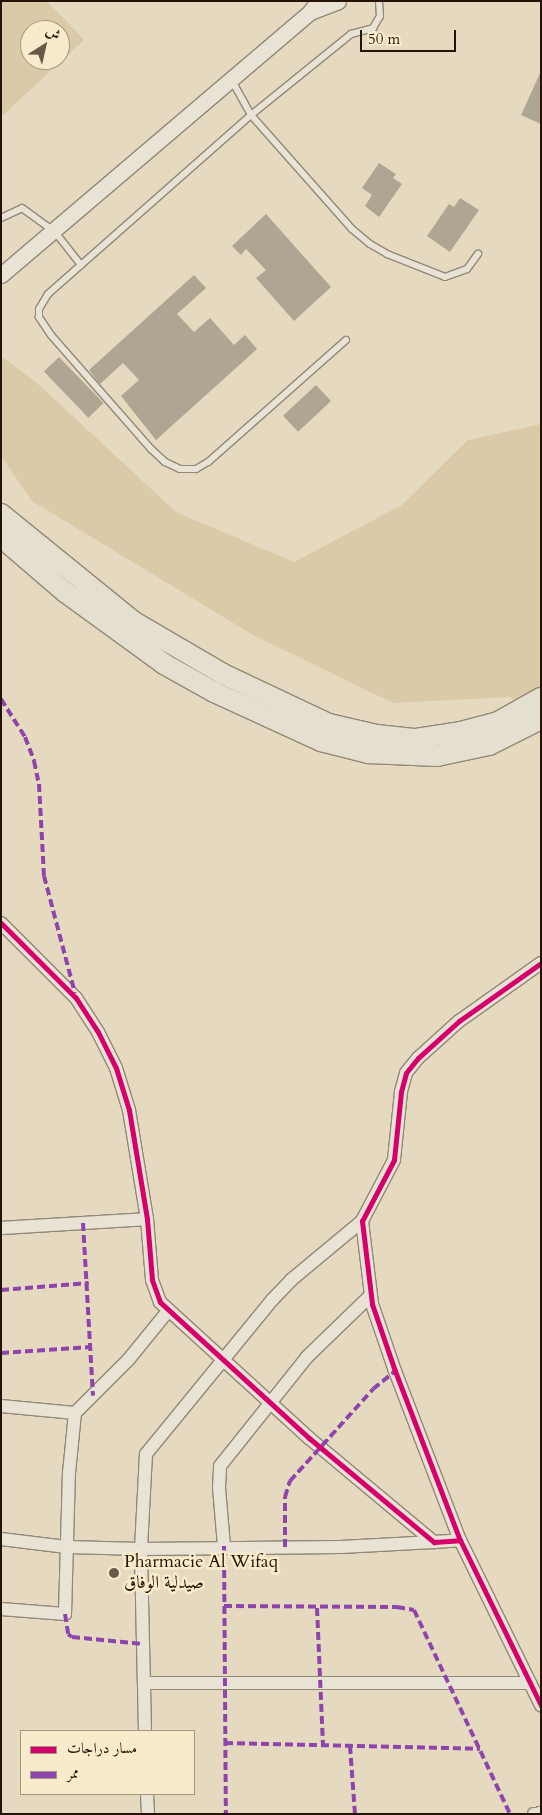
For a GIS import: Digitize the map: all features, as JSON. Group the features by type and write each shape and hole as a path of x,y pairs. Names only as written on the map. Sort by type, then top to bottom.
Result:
{"main road":[{"path":"1,514 80,580 156,636 223,674 329,724 377,735 416,739 461,732 498,722 541,698"},
{"path":"1,537 65,592 164,664 214,692 321,741 368,753 437,756 489,745 541,719"}],"street":[{"path":"1,275 55,232 314,7 338,1"},
{"path":"1,923 53,972 76,998 98,1032 116,1068 130,1110 147,1219 152,1280 160,1302 271,1403 434,1542"},
{"path":"145,1730 141,1549 146,1454 222,1358 291,1280 362,1222 394,1160 401,1092 406,1073 459,1021 541,963"},
{"path":"1,1228 147,1219"},
{"path":"362,1222 370,1296 460,1540 541,1705"},
{"path":"224,1546 220,1466 307,1358 370,1296"},
{"path":"1,1609 65,1614 69,1472 75,1413 129,1359 168,1311"},
{"path":"1,1406 75,1413"},
{"path":"1,1539 67,1547 141,1549 224,1546 340,1547 460,1540"},
{"path":"144,1683 530,1683"},
{"path":"147,1795 148,1814"},
{"path":"534,1814 541,1813"}],"lane":[{"path":"346,340 208,462 196,469 180,469 165,462 151,449 51,336 39,317 43,300 251,115 351,34 373,28 380,16 379,1"},
{"path":"231,78 251,115 352,229 370,244 387,254 445,277 467,269 478,254"},
{"path":"1,218 22,208 55,232 81,265"}],"shaded area":[{"path":"1,1 47,1 65,20 20,20 20,70 52,70 1,117"},
{"path":"70,25 84,40 70,53"},
{"path":"1,356 38,384 176,512 294,562 402,505 468,440 541,424 541,724 510,697 393,703 253,635 32,501 1,456"}],"building":[{"path":"541,71 541,124 521,115"},
{"path":"379,163 396,174 393,178 402,184 379,217 365,206 372,195 362,188"},
{"path":"460,198 479,210 450,252 427,236 449,204 454,207"},
{"path":"266,214 331,287 294,321 256,278 266,270 246,249 241,255 232,246"},
{"path":"194,275 206,288 177,314 194,332 210,318 234,345 245,335 257,349 156,440 121,396 139,380 123,363 100,384 89,370"},
{"path":"59,357 103,403 88,418 44,372"},
{"path":"316,385 331,401 298,432 283,416"}],"marked path":[{"path":"1,699 25,737 34,761 39,784 44,876 75,993"},
{"path":"83,1223 93,1396"},
{"path":"1,1290 89,1283"},
{"path":"1,1353 91,1347"},
{"path":"285,1547 285,1497 290,1481 373,1389 395,1371"},
{"path":"224,1546 226,1814"},
{"path":"224,1606 397,1607 414,1610 510,1814"},
{"path":"317,1608 323,1745"},
{"path":"65,1614 68,1634 72,1637 143,1644"},
{"path":"225,1743 480,1749"},
{"path":"350,1746 355,1814"}],"cycle path":[{"path":"1,923 76,998 98,1032 116,1068 129,1110 147,1219 152,1280 160,1302 309,1438 434,1542 460,1540"},
{"path":"541,963 459,1021 418,1058 406,1073 401,1092 394,1160 362,1221 372,1304 395,1371 460,1540 541,1705"}],"place":[{"name":"Pharmacie Al Wifaq صيدلية الوفاق","path":"114,1573"}]}
